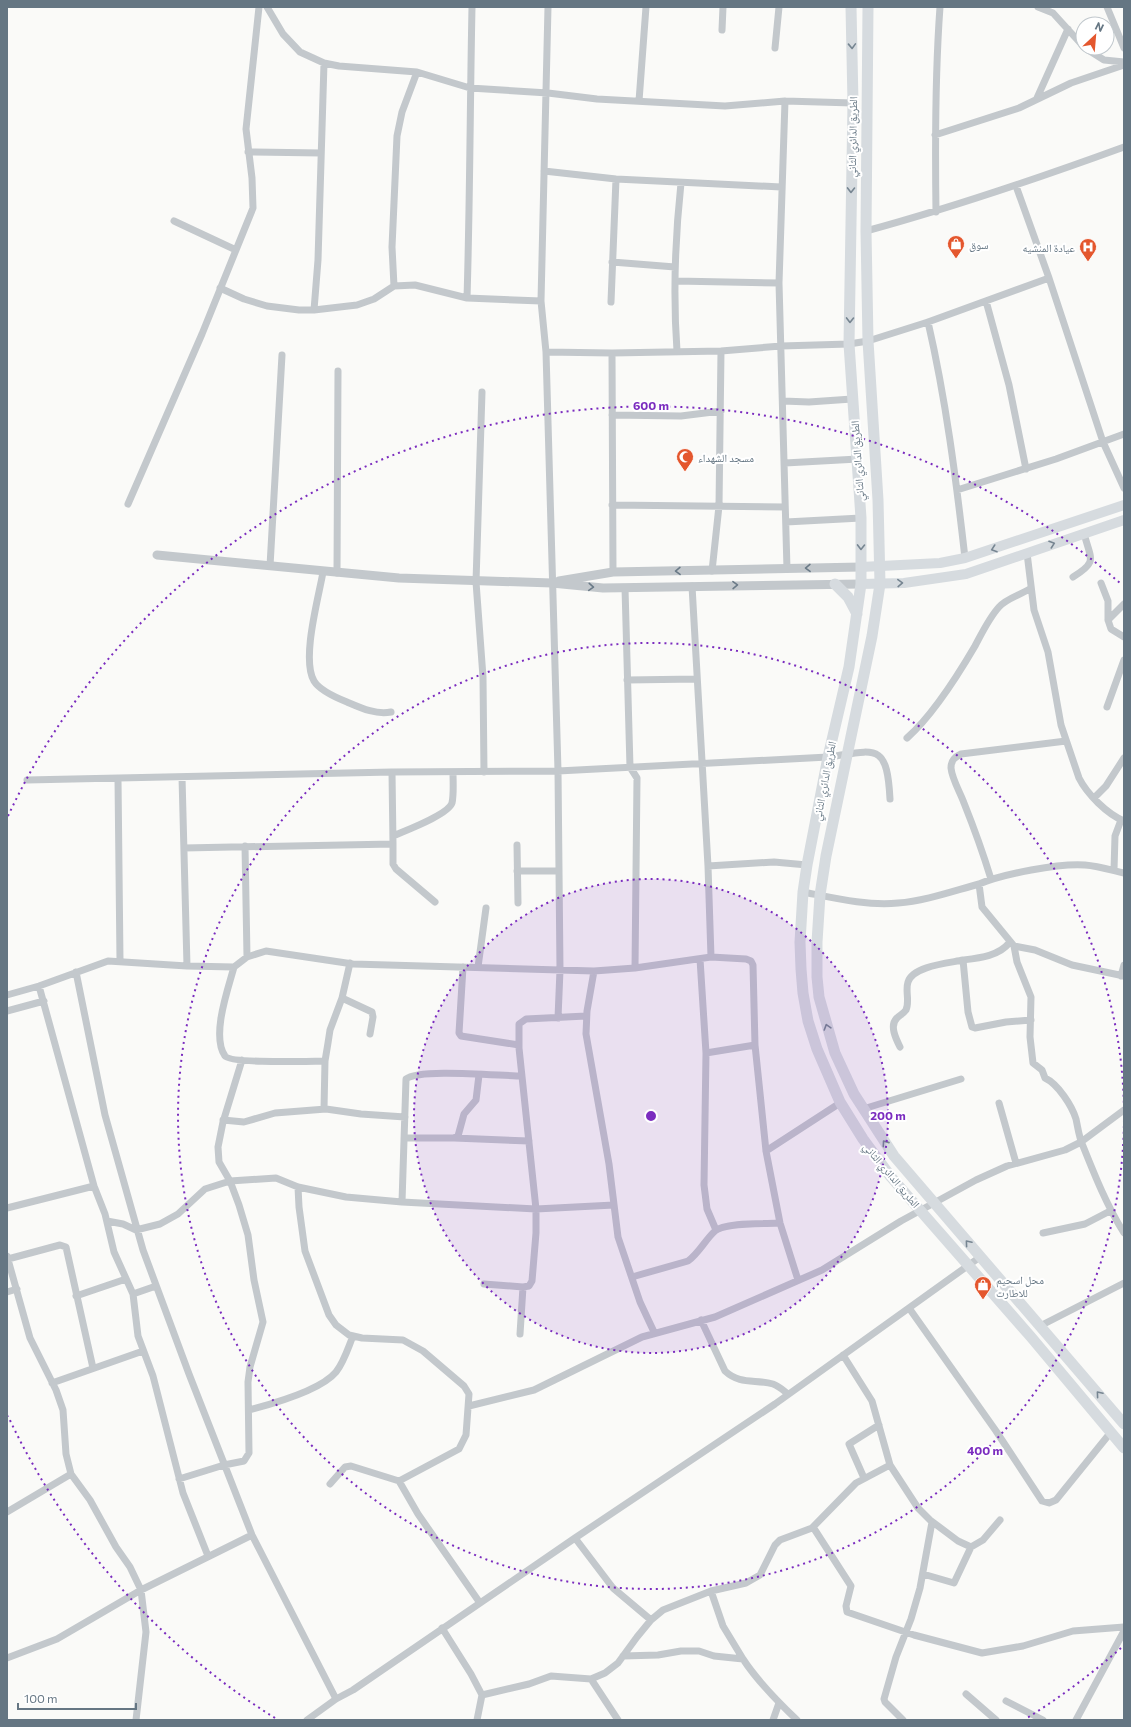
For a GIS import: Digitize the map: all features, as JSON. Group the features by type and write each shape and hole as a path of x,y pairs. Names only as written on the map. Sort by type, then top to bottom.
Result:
{"main road":[{"name":"الطريق الدائري الثاني","path":"850,7 853,103 849,344 852,399 858,459 861,518 861,567 857,614 849,666 828,756 803,892 800,942 803,993 808,1021 817,1049 840,1103 863,1140 879,1161 1124,1448"},
{"name":"الطريق الدائري الثاني","path":"868,7 866,231 868,341 878,492 880,584 873,629 826,856 820,895 817,942 817,977 819,997 835,1053 854,1094 894,1156 1124,1424"},
{"path":"861,567 940,563 965,558 1124,505"},
{"path":"860,584 932,580 966,574 1124,520"},
{"path":"835,584 848,597 857,614"}],"street":[{"path":"128,504 253,208 252,178 248,152 246,122 259,7"},
{"path":"267,7 283,34 300,52 324,63 339,66 417,72 470,88 725,106 785,101 853,103"},
{"path":"467,298 471,155 470,88 472,7"},
{"path":"548,7 548,93 544,171 541,301 546,352 558,771 560,970 558,1018"},
{"path":"639,101 646,7"},
{"path":"722,30 723,7"},
{"path":"775,48 779,7"},
{"path":"936,212 936,60 940,7"},
{"path":"1038,7 1052,14 1075,37"},
{"path":"1107,7 1124,48"},
{"path":"1037,98 1068,29"},
{"path":"1098,56 1104,60 1124,64"},
{"path":"314,310 318,260 324,63"},
{"path":"935,135 1019,108 1037,98 1071,83 1124,64"},
{"path":"394,286 392,240 397,136 402,112 417,72"},
{"path":"785,101 779,283 784,401 787,569"},
{"path":"866,231 936,212 1124,148"},
{"path":"248,152 322,153"},
{"path":"544,171 616,179 781,188"},
{"path":"611,302 616,179"},
{"path":"677,351 674,314 676,281 675,267 681,183"},
{"path":"1016,186 1049,278 1103,442 1124,488"},
{"path":"174,221 236,250"},
{"path":"612,262 675,267"},
{"path":"546,352 612,353 721,351 781,346 849,344 868,341 928,322 1049,278"},
{"path":"676,281 779,283"},
{"path":"220,288 244,299 267,306 314,310 357,305 374,299 394,286 415,285 467,298 541,301"},
{"path":"986,301 1009,385 1026,469"},
{"path":"928,322 940,375 957,490 965,558"},
{"path":"712,570 719,506 721,351"},
{"path":"612,353 613,572"},
{"path":"270,566 282,355"},
{"path":"337,573 338,371"},
{"path":"482,392 476,582 483,677 484,772"},
{"path":"784,401 852,399"},
{"path":"612,415 681,416 721,411"},
{"path":"957,490 1026,469 1124,434"},
{"path":"785,463 858,459"},
{"path":"612,505 785,507"},
{"path":"786,522 861,518"},
{"path":"1073,577 1089,567 1091,561 1084,533"},
{"path":"1027,553 1034,610 1048,652 1061,726 1079,778 1083,786 1094,798 1123,820 1115,836 1114,870"},
{"path":"157,555 323,572 476,582 552,583 625,588 860,584"},
{"path":"552,583 613,572 861,567"},
{"path":"323,572 312,626 310,663 313,680 319,687 357,706 384,713 392,712"},
{"path":"1101,583 1108,601 1108,620 1111,629 1124,637"},
{"path":"692,586 708,866 711,957"},
{"path":"625,588 630,767 636,778 635,968"},
{"path":"907,738 917,728 955,677 984,628 999,607 1007,600 1022,594 1031,588"},
{"path":"1108,620 1124,604"},
{"path":"1107,707 1124,660"},
{"path":"627,680 697,679"},
{"path":"991,879 978,838 954,779 951,767 952,761 955,756 961,754 1066,741"},
{"path":"27,780 392,772 558,771 702,764 870,752 881,756 885,762 890,799"},
{"path":"1094,798 1106,786 1124,758"},
{"path":"392,772 393,864 396,869 435,902"},
{"path":"392,836 421,824 449,807 452,802 453,772"},
{"path":"182,777 187,966"},
{"path":"118,779 120,961"},
{"path":"184,848 393,844"},
{"path":"517,845 518,903"},
{"path":"245,846 247,957"},
{"path":"708,866 774,862 807,865"},
{"path":"803,892 871,903 898,903 941,894 979,884 991,879 1068,865 1086,865 1124,873"},
{"path":"517,871 559,871"},
{"path":"979,884 982,907 1012,944 1017,962 1032,997 1031,1046 1034,1065 1040,1068 1045,1078 1051,1081 1059,1089 1075,1118 1081,1142 1110,1211 1124,1233"},
{"path":"478,967 486,908"},
{"path":"900,1047 893,1025 896,1018 903,1013 907,1005 908,982 911,977 921,970 963,960 982,958 1012,944 1035,950 1072,965 1123,976 1124,965"},
{"path":"325,1061 293,1062 242,1060 228,1058 225,1056 219,1034 220,1021 234,967 247,957 266,951 350,963 594,971 635,968 711,957 746,959 751,961 753,965 755,1045 766,1151 780,1223 798,1280"},
{"path":"700,959 706,1053 704,1185 707,1209 716,1230"},
{"path":"963,960 968,1012 972,1027 975,1028 1006,1022 1031,1020"},
{"path":"7,995 39,986 108,961 187,966 234,967"},
{"path":"324,1109 325,1061 330,1030 342,998 350,963"},
{"path":"463,967 459,1032 461,1036 519,1045"},
{"path":"594,971 586,1016 586,1034 609,1164 618,1237 640,1302 654,1332"},
{"path":"76,972 104,1115 136,1230 156,1286 252,1535 336,1699"},
{"path":"39,986 94,1186 107,1221 114,1252 133,1294 138,1336 142,1351 153,1376 179,1479 208,1556"},
{"path":"342,998 372,1012 373,1017 370,1034"},
{"path":"7,1012 44,1001"},
{"path":"484,1284 522,1287 529,1286 532,1281 536,1233 536,1209 518,1028 522,1020 586,1016"},
{"path":"706,1053 755,1045"},
{"path":"179,1479 224,1465 244,1461 248,1456 248,1382 250,1367 263,1322 254,1280 248,1235 230,1181 219,1162 218,1147 223,1120 242,1060"},
{"path":"402,1202 405,1117 404,1082 408,1077 427,1074 522,1076"},
{"path":"454,1138 460,1132 464,1114 476,1100 479,1075"},
{"path":"863,1110 961,1079"},
{"path":"766,1151 840,1103"},
{"path":"999,1103 1016,1163"},
{"path":"223,1120 244,1122 275,1113 324,1109 361,1114 405,1117"},
{"path":"469,1406 534,1390 548,1385 654,1332 715,1317 822,1270 902,1221 976,1180 1016,1163 1065,1150 1081,1142 1124,1110"},
{"path":"404,1138 454,1138 529,1142"},
{"path":"107,1221 123,1224 136,1230 170,1220 205,1189 230,1181 276,1178 298,1186 346,1197 402,1202 536,1209 614,1205"},
{"path":"7,1208 94,1186"},
{"path":"298,1186 299,1207 305,1251 329,1315 336,1325 353,1336 403,1340 423,1351 464,1386 469,1394 466,1435 459,1449 399,1481"},
{"path":"1043,1233 1085,1224 1110,1211"},
{"path":"632,1277 688,1261 716,1230 725,1227 780,1223"},
{"path":"93,1368 65,1245 7,1258 30,1338 52,1382 63,1410 66,1454 71,1474 90,1500 116,1547 130,1567 141,1590 146,1632 136,1720"},
{"path":"307,1720 788,1394 980,1256"},
{"path":"76,1296 126,1279"},
{"path":"1040,1326 1124,1282"},
{"path":"133,1294 156,1286"},
{"path":"520,1334 522,1287"},
{"path":"7,1292 17,1289"},
{"path":"909,1308 996,1431 1042,1500 1049,1503 1056,1500 1111,1432"},
{"path":"701,1320 725,1371 732,1377 747,1382 774,1384 788,1394"},
{"path":"249,1410 277,1402 323,1383 335,1374 341,1366 353,1336"},
{"path":"52,1382 142,1351"},
{"path":"844,1355 872,1401 890,1466 918,1508 932,1522 958,1541 971,1547"},
{"path":"864,1478 850,1444 879,1425"},
{"path":"330,1484 345,1467 351,1466 399,1481 418,1514 480,1603"},
{"path":"482,1695 529,1684 551,1676 590,1679 605,1673 618,1663 651,1620 663,1610 711,1591 746,1583 760,1575 775,1545 780,1540 807,1531 813,1527 856,1483 890,1466"},
{"path":"7,1512 71,1474"},
{"path":"923,1574 954,1583 971,1547 983,1540 1000,1520"},
{"path":"903,1720 885,1702 884,1699 896,1656 906,1632 923,1574 932,1522"},
{"path":"813,1527 851,1586 846,1606 847,1612 906,1632 982,1653 1023,1646 1073,1631 1124,1627"},
{"path":"7,1658 57,1639 141,1590 252,1535"},
{"path":"575,1538 613,1588 651,1620"},
{"path":"711,1591 723,1626 743,1659 753,1674 779,1703 797,1720"},
{"path":"442,1628 471,1674 482,1695 477,1720"},
{"path":"1076,1720 1124,1631"},
{"path":"623,1656 658,1655 682,1651 699,1651 714,1656 743,1659"},
{"path":"590,1679 618,1720"},
{"path":"966,1694 996,1720"},
{"path":"1006,1701 1043,1720"},
{"path":"773,1720 779,1703"}],"place":[{"name":"سوق","path":"956,259"},
{"name":"عيادة المنشيه","path":"1088,262"},
{"name":"مسجد الشهداء","path":"685,472"},
{"name":"محل اسحيم للاطارت","path":"983,1300"}]}
